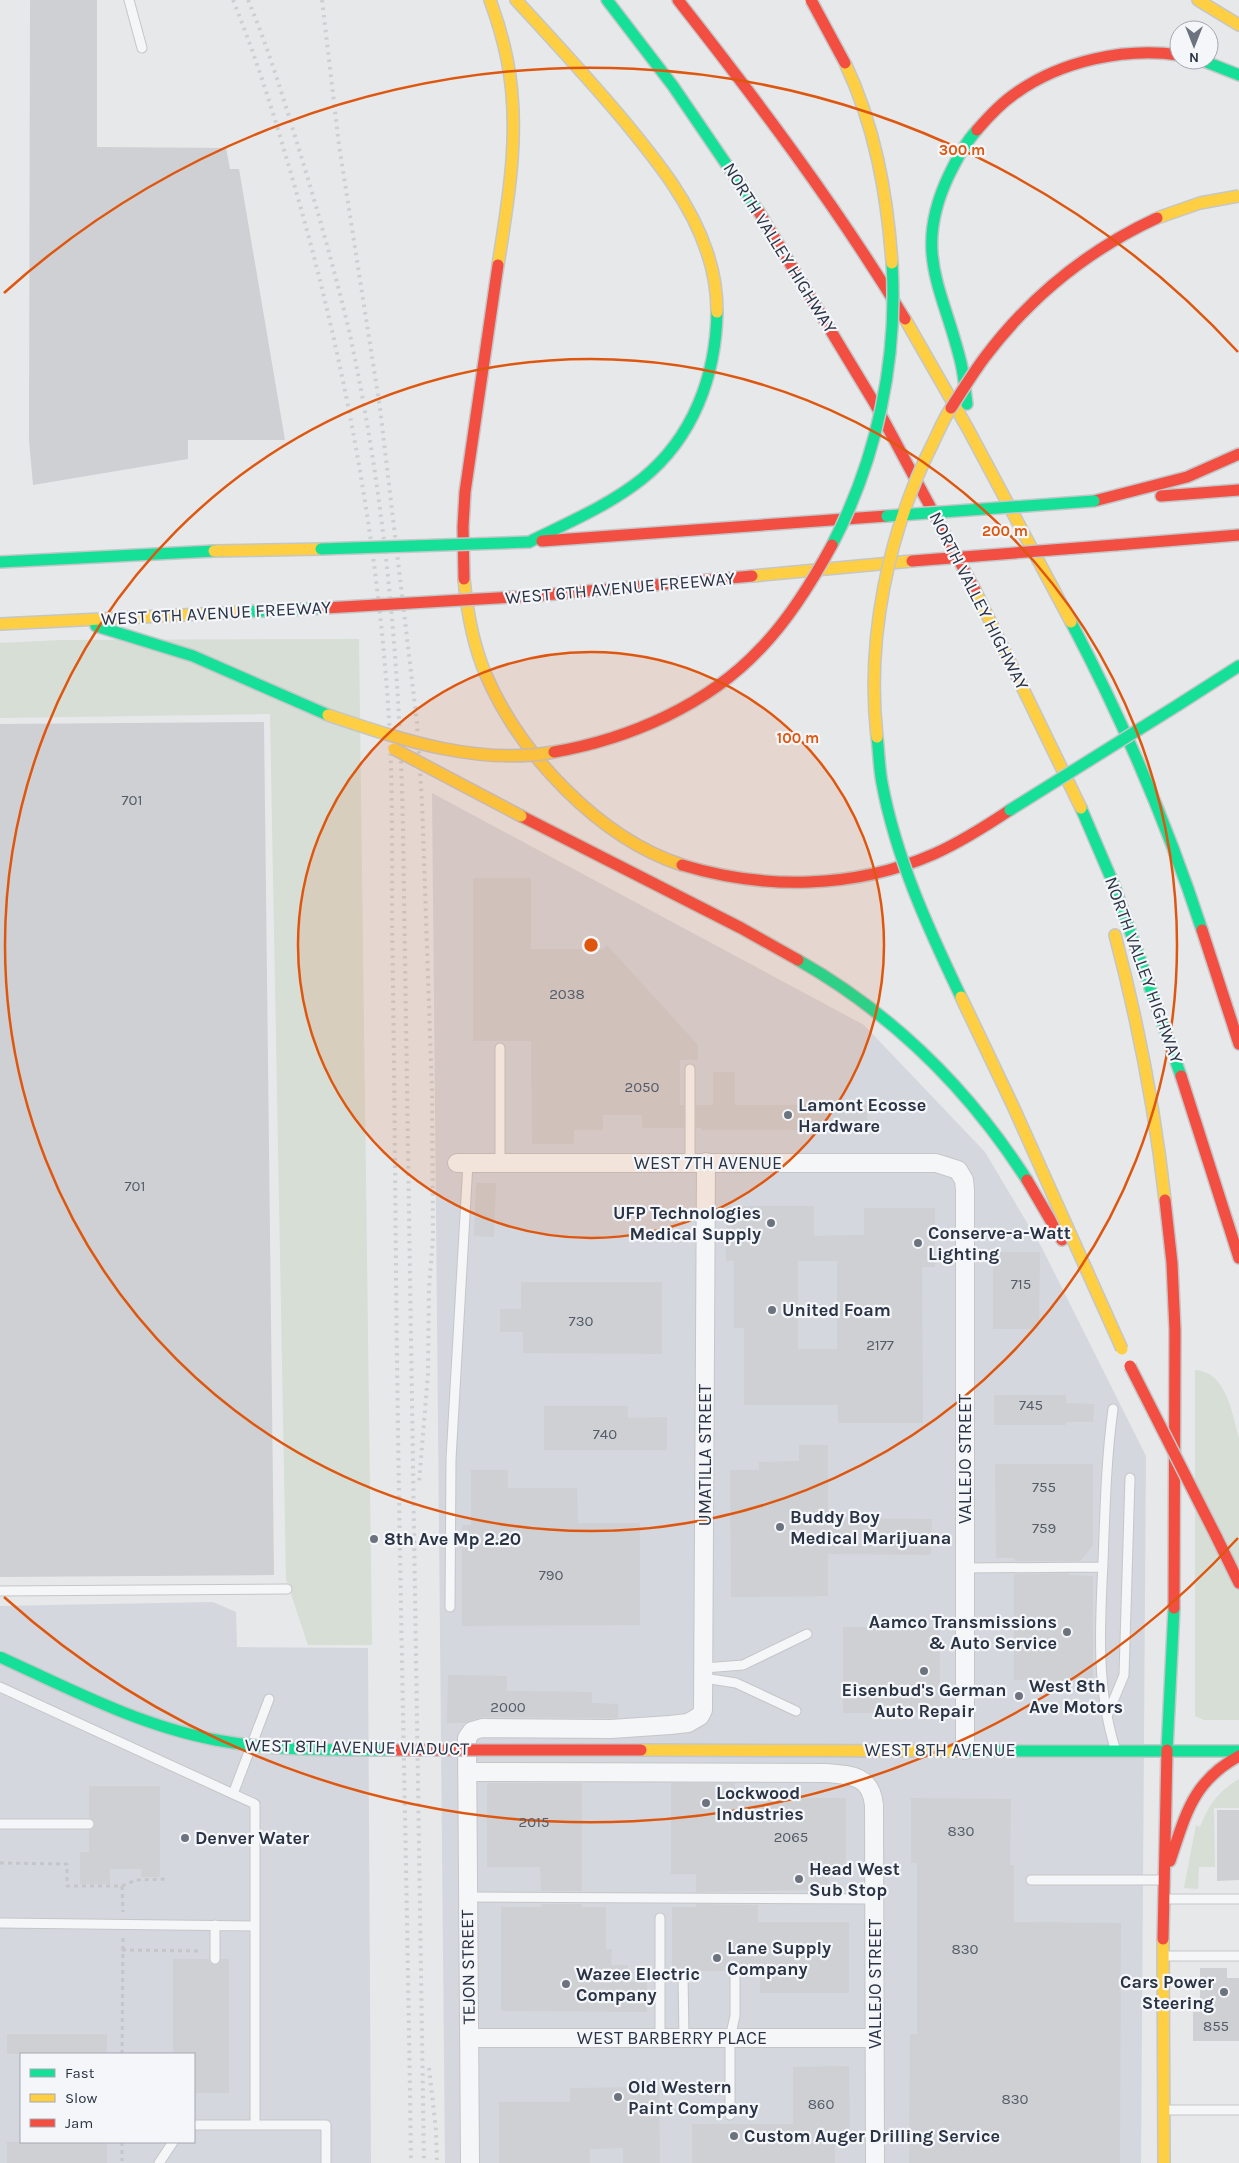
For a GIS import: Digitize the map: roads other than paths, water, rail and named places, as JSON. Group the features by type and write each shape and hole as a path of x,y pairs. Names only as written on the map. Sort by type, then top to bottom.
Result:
{"main road":[{"path":"490,0 504,37 510,68 514,137 505,224 471,439 462,521 462,566 469,623 491,688 507,716 546,769 564,788 611,828 673,862 724,877 775,882 815,882 854,877 886,870 941,850 986,826 1239,666"},
{"path":"516,0 610,104 682,198 708,252 716,299 716,340 707,385 693,417 674,445 642,479 623,492 594,510 528,542"},
{"name":"NORTH VALLEY HIGHWAY","path":"607,0 724,159 774,235 840,345 949,536 1076,798 1120,901 1201,1132 1239,1258"},
{"path":"678,0 764,110 821,190 909,326 1074,626 1135,753 1176,854 1220,980 1239,1044"},
{"path":"328,715 394,738 427,747 465,753 502,756 533,755 588,745 644,726 689,704 721,684 746,664 764,646 800,599 843,522 865,470 883,396 892,308 888,224 875,143 846,64 811,0"},
{"path":"1198,0 1239,25"},
{"path":"972,438 960,362 943,309 931,257 931,230 938,202 962,147 980,124 998,106 1050,74 1082,62 1111,56 1169,55"},
{"path":"1219,67 1239,75"},
{"path":"1122,1349 932,931 897,846 886,804 875,730 874,687 878,629 885,582 894,542 903,510 919,470 930,445 957,398 1002,334 1044,289 1094,251 1125,233 1169,214 1195,205 1239,196"},
{"path":"1094,501 1171,482 1223,463 1239,454"},
{"path":"0,562 183,552 528,542 1239,490"},
{"name":"WEST 6TH AVENUE FREEWAY","path":"0,624 533,596 912,561 1239,536"},
{"path":"78,620 169,647 328,715 791,954 838,983 882,1016 922,1050 950,1078 1003,1144 1045,1209 1122,1349 1239,1583"},
{"path":"1076,798 1100,884"},
{"path":"1111,922 1133,1002 1158,1137 1172,1263 1175,1330 1175,1569 1162,1880 1164,2163"},
{"name":"WEST 8TH AVENUE VIADUCT","path":"0,1657 92,1700 136,1717 189,1734 242,1745 315,1750 641,1750"},
{"name":"WEST 8TH AVENUE","path":"641,1750 1239,1751"},
{"path":"1162,1880 1194,1797 1212,1772 1224,1763 1239,1756"}],"street":[{"name":"UMATILLA STREET","path":"670,1725 688,1723 700,1716 704,1703 698,1162"},
{"name":"WEST 7TH AVENUE","path":"462,1163 936,1163 948,1165 958,1170"},
{"name":"VALLEJO STREET","path":"958,1170 964,1180 965,1190 965,1750"},
{"name":"TEJON STREET","path":"470,2163 466,1738 472,1731 482,1728 611,1729 670,1725"},
{"name":"WEST 8TH AVENUE","path":"466,1772 827,1774 846,1775 861,1779"},
{"name":"VALLEJO STREET","path":"861,1779 873,1793 874,1805 875,2163"},
{"name":"WEST BARBERRY PLACE","path":"469,2038 875,2038"}],"lane":[{"path":"129,0 142,48"},
{"path":"500,1048 500,1163"},
{"path":"690,1069 698,1162"},
{"path":"450,1607 451,1459 462,1163"},
{"path":"1113,1409 1107,1458 1100,1635 1103,1689 1115,1750"},
{"path":"1107,1717 1124,1675 1130,1478"},
{"path":"965,1568 1103,1567"},
{"path":"0,1591 287,1590"},
{"path":"704,1673 743,1665 807,1634"},
{"path":"704,1673 736,1683 796,1711"},
{"path":"0,1687 255,1804 256,2125"},
{"path":"233,1794 268,1699"},
{"path":"0,1824 88,1824"},
{"path":"1031,1880 1162,1880"},
{"path":"468,1897 874,1899"},
{"path":"1162,1899 1239,1899"},
{"path":"660,1918 660,2038"},
{"path":"0,1923 255,1926"},
{"path":"214,1925 215,1955"},
{"path":"1163,1956 1239,1956"},
{"path":"683,1975 684,2038"},
{"path":"730,2115 730,2038 735,2016 735,1976"},
{"path":"1163,2110 1239,2110"},
{"path":"195,2125 326,2125 326,2163"},
{"path":"159,2163 172,2143"}],"railway":[{"path":"233,0 260,73 283,148 315,260 330,323 344,386 367,512 383,640 390,731 397,1386 411,2163"},
{"path":"248,0 269,54 298,146 326,240 350,335 373,458 394,644 403,831 424,2163"},
{"path":"322,0 339,145 380,408 417,723 422,802 432,1091 433,1238 429,1288 428,1374 419,1483"},
{"path":"429,2068 436,2130 437,2163"}],"place":[{"name":"Lamont Ecosse Hardware","path":"788,1115"},
{"name":"UFP Technologies Medical Supply","path":"771,1223"},
{"name":"Conserve-a-Watt Lighting","path":"918,1243"},
{"name":"United Foam","path":"772,1310"},
{"name":"Buddy Boy Medical Marijuana","path":"780,1527"},
{"name":"8th Ave Mp 2.20","path":"374,1539"},
{"name":"Aamco Transmissions & Auto Service","path":"1067,1632"},
{"name":"Eisenbud's German Auto Repair","path":"924,1671"},
{"name":"West 8th Ave Motors","path":"1019,1696"},
{"name":"Lockwood Industries","path":"706,1803"},
{"name":"Denver Water","path":"185,1838"},
{"name":"Head West Sub Stop","path":"799,1879"},
{"name":"Lane Supply Company","path":"717,1958"},
{"name":"Wazee Electric Company","path":"566,1984"},
{"name":"Cars Power Steering","path":"1224,1992"},
{"name":"Old Western Paint Company","path":"618,2097"},
{"name":"Custom Auger Drilling Service","path":"734,2136"}]}
